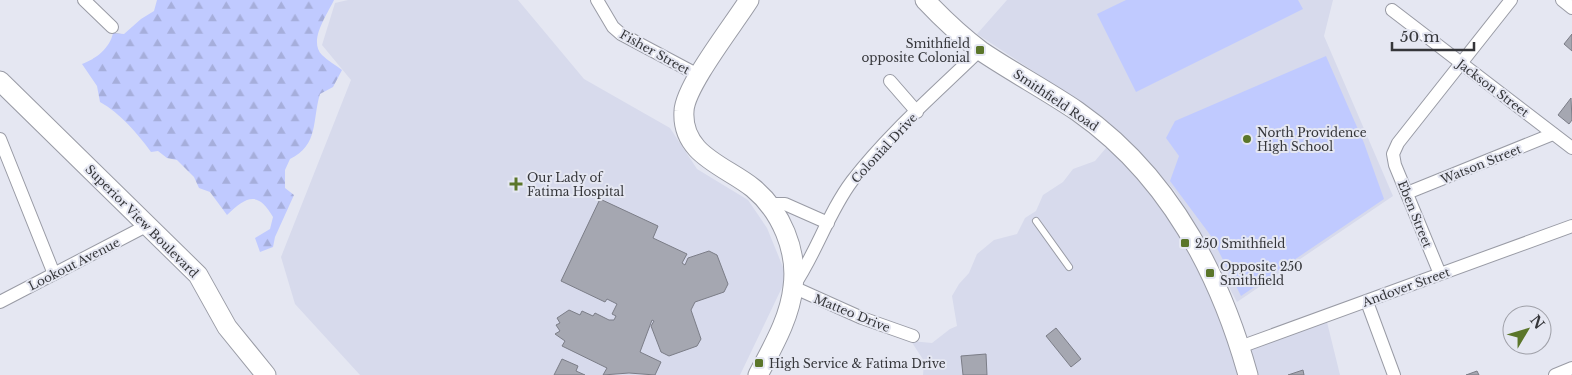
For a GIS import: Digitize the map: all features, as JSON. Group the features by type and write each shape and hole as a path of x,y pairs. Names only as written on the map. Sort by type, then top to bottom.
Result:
{"main road":[{"name":"Smithfield Road","path":"925,0 980,50 1077,111 1134,159 1163,193 1194,241 1218,289 1248,375"},
{"path":"747,1 700,76 684,111 687,134 701,154 754,189 770,204 788,243 793,263 793,287 783,322 758,375"},
{"name":"Superior View Boulevard","path":"0,81 198,275 226,327 266,375"}],"street":[{"path":"84,0 112,27"},
{"name":"Fisher Street","path":"597,0 613,27 621,34 700,76"},
{"path":"1461,64 1511,0"},
{"path":"1562,0 1572,8"},
{"name":"Jackson Street","path":"1392,10 1572,148"},
{"name":"Colonial Drive","path":"793,287 805,270 828,223 852,182 916,112 980,50"},
{"name":"Eben Street","path":"1440,274 1395,165 1393,154 1398,143 1461,64"},
{"path":"890,81 916,112"},
{"name":"Watson Street","path":"1407,193 1553,134"},
{"path":"0,138 54,274"},
{"path":"770,204 785,204 828,223"},
{"name":"Lookout Avenue","path":"0,302 148,226"},
{"name":"Andover Street","path":"1240,348 1572,226"},
{"name":"Matteo Drive","path":"793,287 862,318 913,336"},
{"path":"1367,302 1394,375"},
{"path":"1554,375 1572,368"}],"lane":[{"path":"1036,221 1069,266"}],"shaded area":[{"name":"Our Lady of Fatima Hospital","path":"348,0 518,0 584,79 670,128 697,169 748,200 767,228 787,277 740,375 360,375 295,304 281,257 351,80 322,45 335,3"},
{"name":"North Providence High School","path":"1007,0 1333,0 1324,36 1393,196 1237,302 1199,231 1174,190 1148,162 1103,117 977,34"},
{"path":"1111,142 1162,195 1237,345 1326,318 1340,375 923,375 924,361 911,341 932,343 957,326 952,296 959,284 969,273 977,254 994,240 1017,234 1025,218 1036,211 1043,195 1063,182 1073,169 1095,161"}],"green space":[{"path":"157,0 334,0 323,20 317,43 322,55 342,70 333,87 320,94 310,139 306,147 290,159 285,170 285,188 294,195 275,237 273,247 260,252 255,238 270,229 273,217 262,203 252,199 246,200 227,215 210,192 199,188 194,177 177,160 167,158 158,151 151,152 128,124 100,102 97,86 82,64 106,48 113,33 124,34 141,19 154,11"},
{"path":"1126,0 1298,0 1303,9 1136,92 1097,14"},
{"path":"1326,56 1364,143 1384,199 1241,296 1211,236 1170,181 1179,156 1166,138 1175,121"}],"building":[{"path":"1572,34 1572,51 1564,44"},
{"path":"1571,98 1572,120 1569,124 1558,115"},
{"path":"600,199 658,226 653,238 687,254 682,263 685,265 688,258 709,251 717,255 728,284 724,292 695,302 691,310 701,339 697,346 669,356 661,352 651,326 654,321 652,320 640,352 661,362 655,375 629,373 603,375 607,368 562,346 565,341 555,334 560,331 556,325 560,323 557,318 569,310 580,315 582,311 593,316 595,313 609,320 614,320 616,316 612,314 617,304 607,299 605,302 561,281"},
{"path":"1056,328 1081,359 1071,367 1046,336"},
{"path":"986,354 987,375 963,375 961,356"},
{"path":"562,359 578,366 576,371 585,375 554,375"},
{"path":"1303,370 1304,375 1288,375"},
{"path":"1477,371 1479,375 1466,375"}],"place":[{"name":"Smithfield opposite Colonial","path":"980,50"},
{"name":"North Providence High School","path":"1247,139"},
{"name":"Our Lady of Fatima Hospital","path":"516,184"},
{"name":"250 Smithfield","path":"1185,243"},
{"name":"Opposite 250 Smithfield","path":"1210,273"},
{"name":"High Service & Fatima Drive","path":"759,363"}]}
